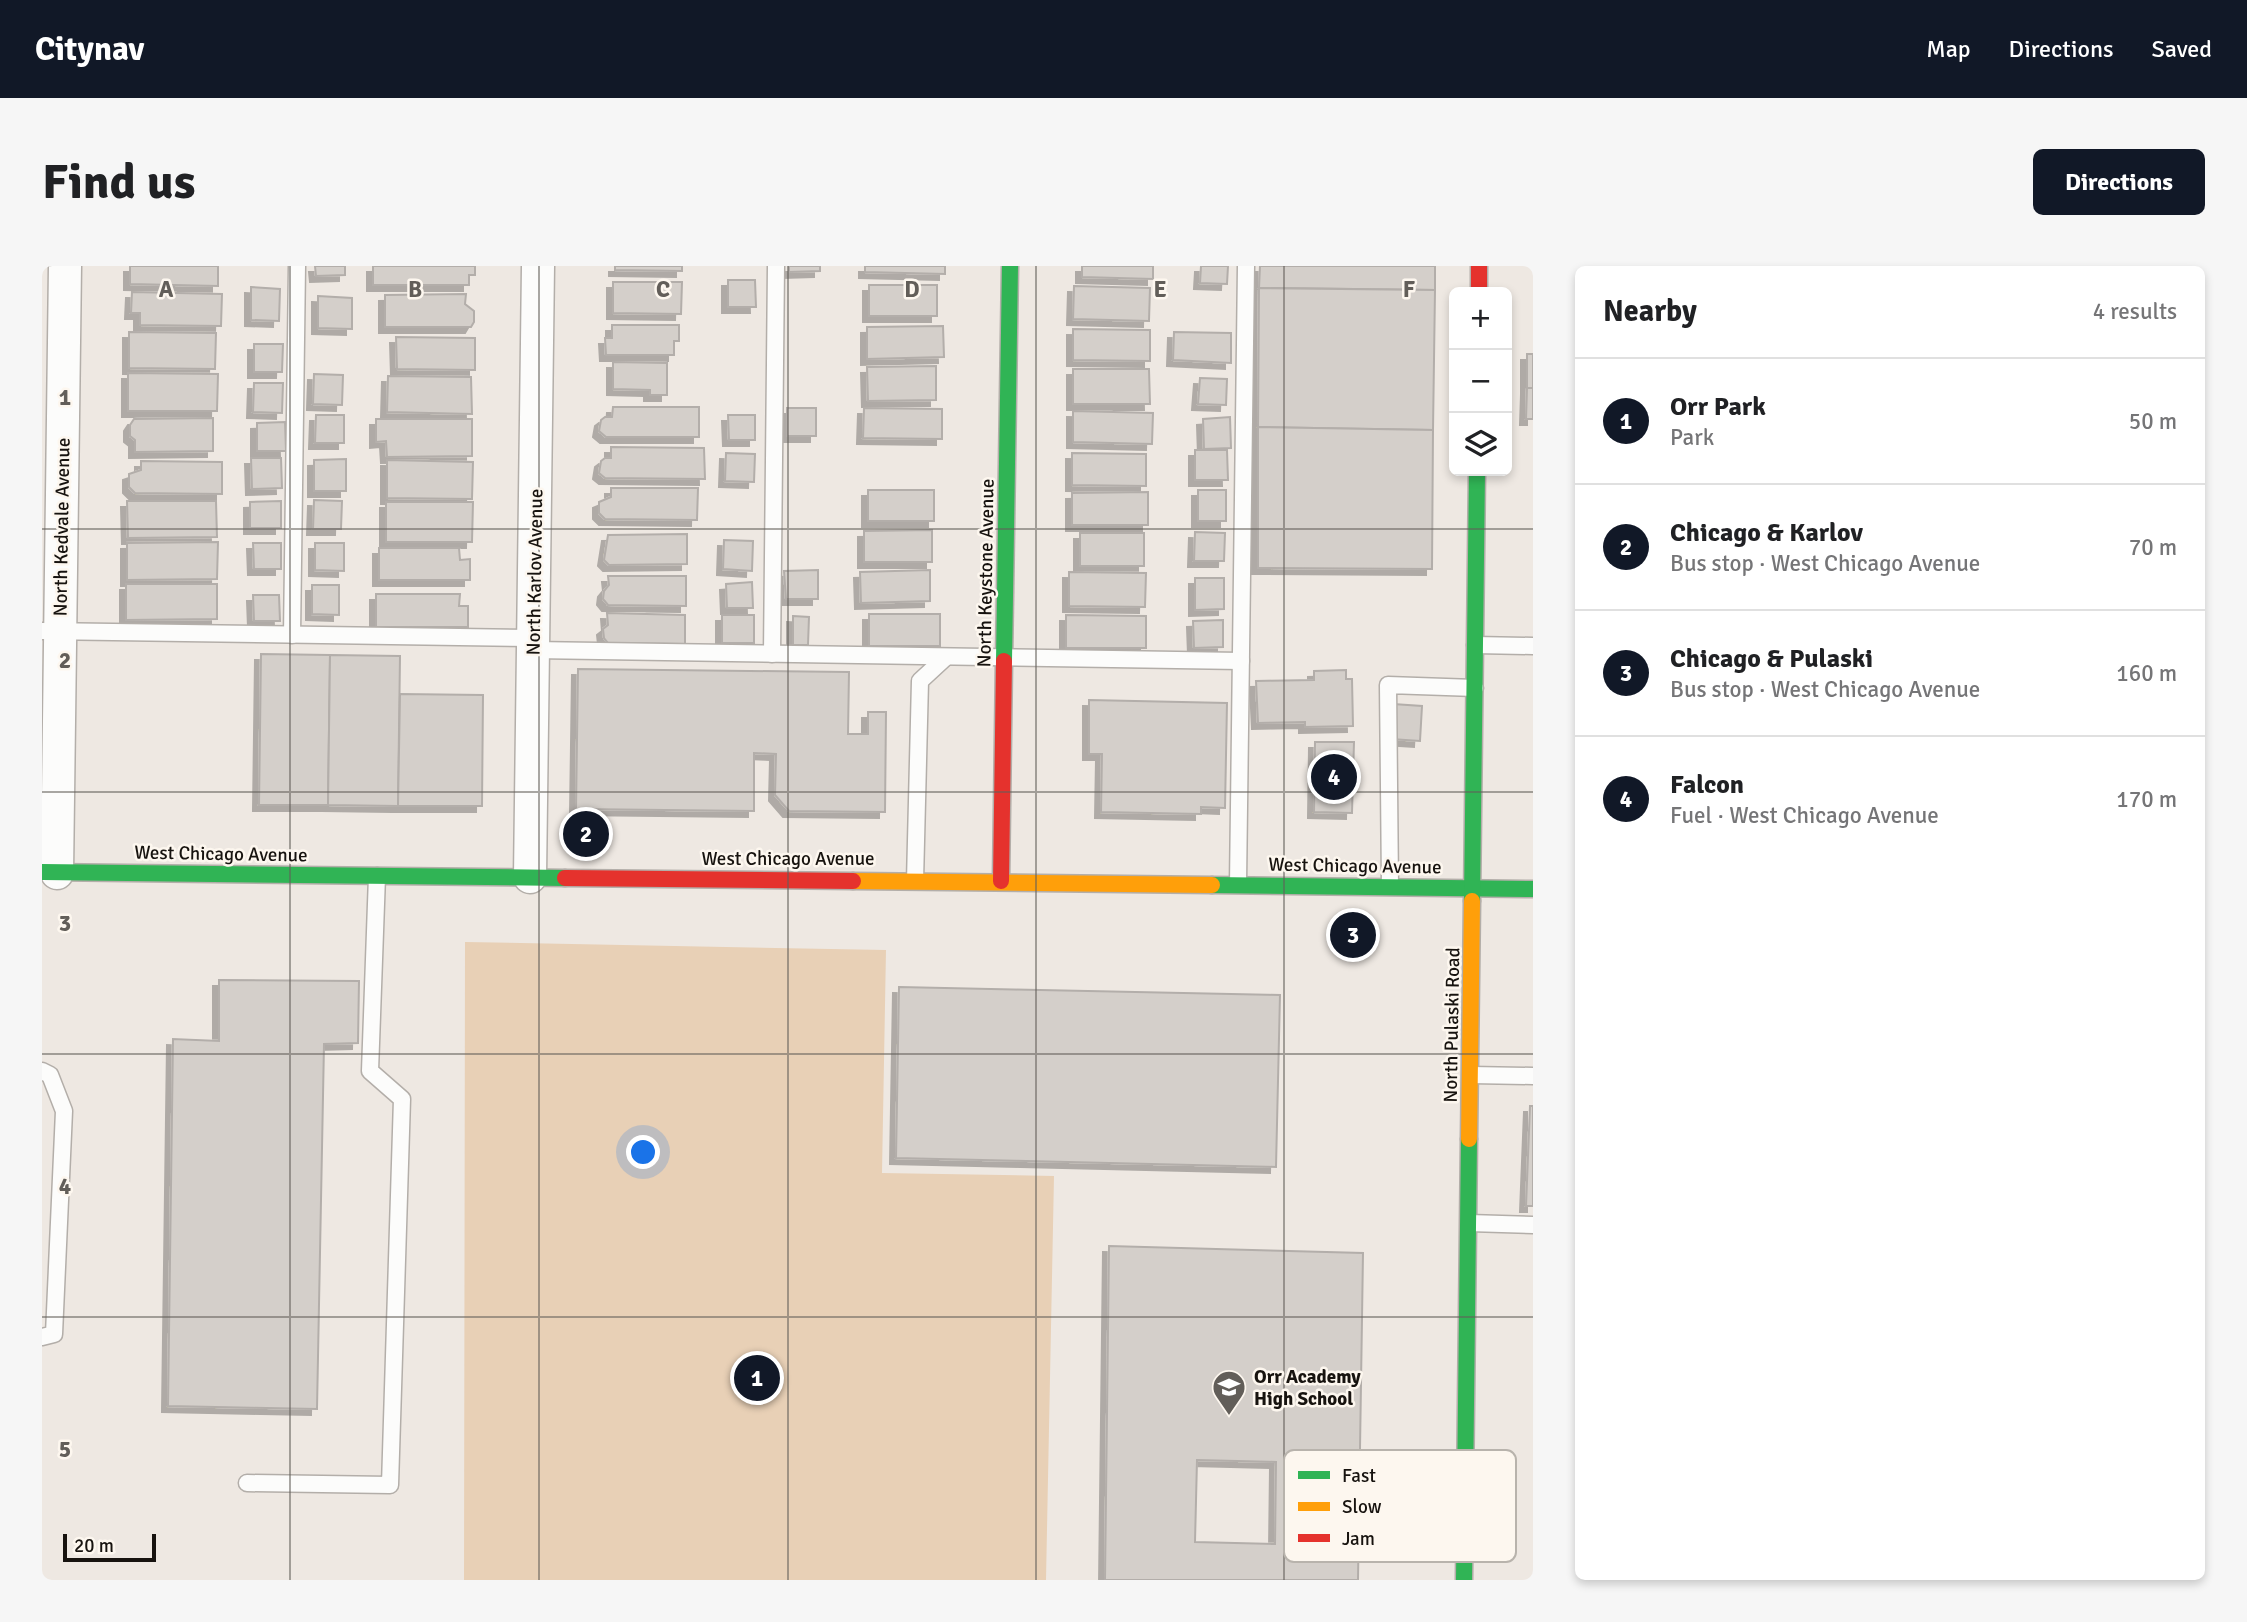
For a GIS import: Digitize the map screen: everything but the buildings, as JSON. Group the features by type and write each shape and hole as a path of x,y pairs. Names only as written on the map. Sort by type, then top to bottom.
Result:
{"main road":[{"name":"North Keystone Avenue","path":"1002,881 1010,266"},
{"path":"1479,266 1479,287"},
{"name":"North Pulaski Road","path":"1466,1450 1477,476"},
{"name":"West Chicago Avenue","path":"49,873 1002,881 1533,889"},
{"name":"North Pulaski Road","path":"1464,1562 1464,1580"}],"street":[{"name":"North Kedvale Avenue","path":"49,873 51,631 65,266"},
{"name":"North Karlov Avenue","path":"530,877 538,266"}],"lane":[{"path":"292,635 297,266"},
{"path":"772,654 776,266"},
{"path":"1238,884 1245,266"},
{"path":"51,631 292,635 772,654 1241,661"},
{"path":"1475,645 1533,646"},
{"path":"915,881 920,681 946,657"},
{"path":"1390,886 1388,685 1475,688"},
{"path":"247,1483 390,1485 402,1099 370,1071 376,876"},
{"path":"42,1071 50,1075 64,1111 54,1334 42,1336"},
{"path":"1471,1075 1533,1076"},
{"path":"1469,1223 1533,1225"}],"shaded area":[{"path":"465,942 886,950 882,1173 1054,1176 1046,1580 464,1580"}],"traffic: fast":[{"path":"1004,661 1010,266"},
{"path":"1472,901 1477,476"},
{"path":"42,872 565,878"},
{"path":"1212,885 1533,889"},
{"path":"1465,1450 1469,1139"},
{"path":"1464,1562 1464,1580"}],"traffic: slow":[{"path":"853,881 1212,885"},
{"path":"1469,1139 1472,901"}],"traffic: jam":[{"path":"1479,266 1479,287"},
{"path":"1001,881 1004,661"},
{"path":"565,878 853,881"}],"place":[{"name":"Falcon","path":"1334,777"},
{"name":"Chicago & Karlov","path":"586,834"},
{"name":"Chicago & Pulaski","path":"1353,935"},
{"name":"Orr Park","path":"757,1378"},
{"name":"Orr Academy High School","path":"1229,1417"}]}
